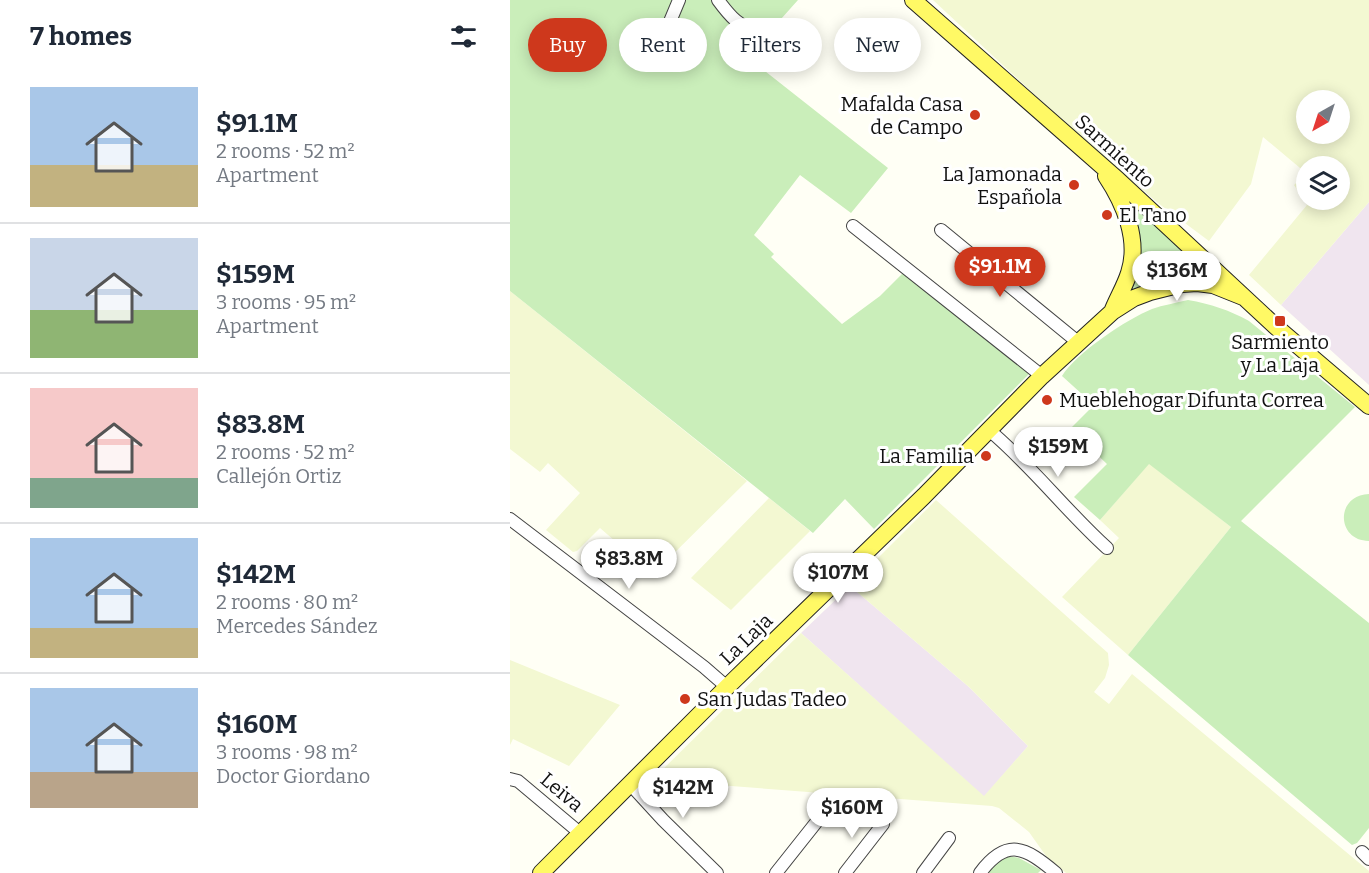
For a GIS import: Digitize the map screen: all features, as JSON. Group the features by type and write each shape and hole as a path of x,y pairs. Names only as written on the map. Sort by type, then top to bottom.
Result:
{"main road":[{"name":"Sarmiento","path":"913,0 1093,158 1243,297 1369,406"},
{"name":"La Laja","path":"1093,158 1111,183 1133,241 1129,273 1112,312"},
{"name":"La Laja","path":"541,873 1042,376 1112,312 1134,298 1182,284 1213,285 1243,297"}],"street":[{"path":"671,18 679,0"},
{"path":"718,0 732,18"},
{"path":"853,226 1042,376"},
{"path":"940,230 1079,344"},
{"path":"989,430 1016,453 1055,497 1107,548"},
{"path":"510,519 727,687"},
{"name":"Leiva","path":"514,780 580,833"},
{"path":"630,784 717,873"},
{"path":"776,873 826,810"},
{"path":"844,873 883,824"},
{"path":"923,873 950,838"},
{"path":"980,873 988,862 1005,849 1021,849 1056,873"}],"shaded area":[{"path":"1369,202 1369,385 1281,305"},
{"path":"850,586 969,687 1028,746 984,797 801,633"}],"green space":[{"path":"510,0 798,0 782,18 719,18 719,72 766,72 888,168 851,213 800,175 754,235 774,254 771,257 842,324 880,296 911,265 1036,367 874,529 845,499 813,533 510,291"},
{"path":"933,0 1369,0 1369,202 1281,305 1249,275 1303,210 1350,210 1350,156 1296,156 1296,165 1263,137 1251,184 1209,241 1158,203 1080,137"},
{"path":"1118,188 1224,283 1123,300 1136,269"},
{"path":"510,291 747,481 657,570 635,549 630,554 600,528 577,551 573,552 546,530 580,493 548,463 540,472 510,449"},
{"path":"1188,300 1220,308 1249,321 1355,407 1241,521 1369,623 1369,828 1357,843 1352,845 1128,655 1231,527 1149,464 1100,520 1074,497 1107,464 1070,429 1094,405 1062,376 1078,357 1129,320 1152,309"},
{"path":"1149,463 1231,527 1128,655 1062,597 1119,538 1100,520"},
{"path":"1369,494 1369,541 1358,539 1350,534 1344,518 1345,509 1350,502 1358,496"},
{"path":"769,498 810,531 731,610 691,578"},
{"path":"936,500 1108,653 1109,665 1105,678 1094,692 1109,704 1132,674 1369,873 1066,873 1046,856 1029,832 999,808 992,806 652,780 801,633 984,796 1028,746 969,687 850,586"},
{"path":"510,660 620,705 569,766 513,739 510,745"},
{"path":"1009,856 1019,858 1041,870 1038,873 986,873 1000,859"}],"place":[{"name":"Mafalda Casa de Campo","path":"975,115"},
{"name":"La Jamonada Española","path":"1074,185"},
{"name":"El Tano","path":"1107,215"},
{"name":"Sarmiento y La Laja","path":"1280,321"},
{"name":"Mueblehogar Difunta Correa","path":"1047,400"},
{"name":"La Familia","path":"986,456"},
{"name":"San Judas Tadeo","path":"685,699"}]}
